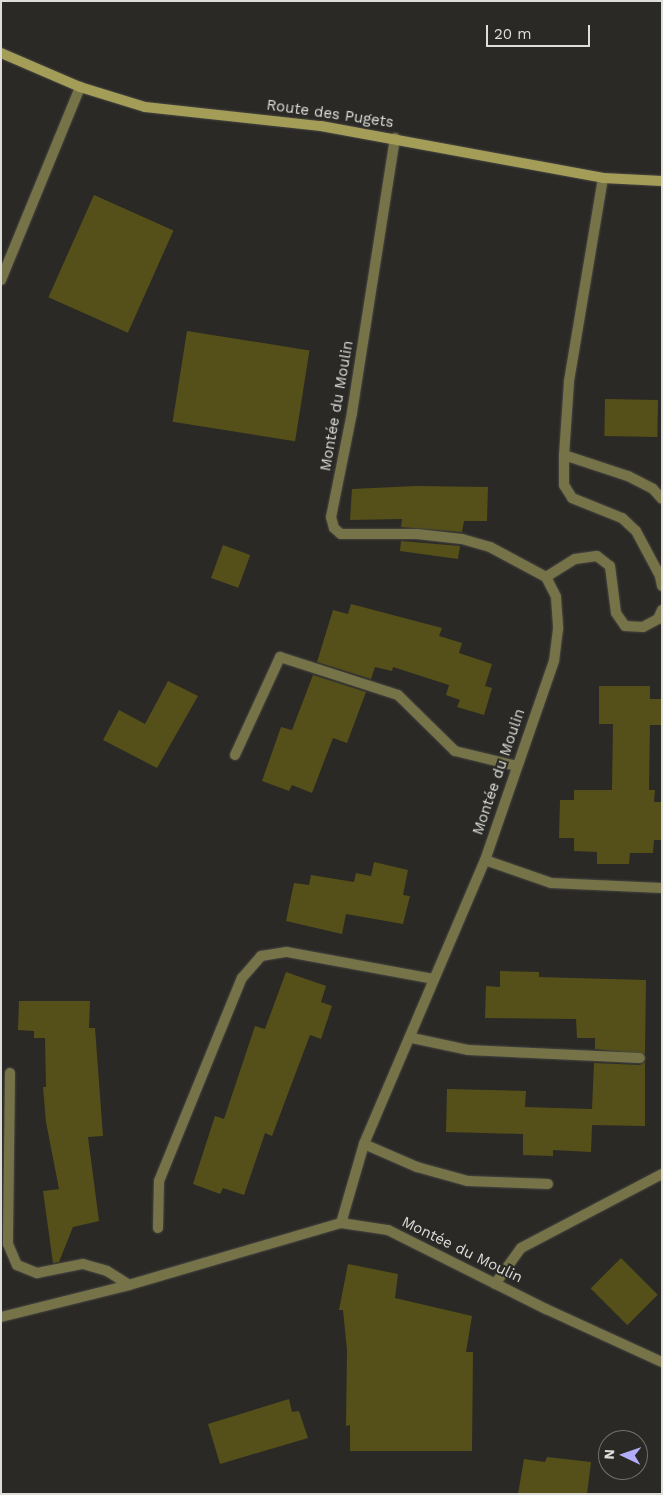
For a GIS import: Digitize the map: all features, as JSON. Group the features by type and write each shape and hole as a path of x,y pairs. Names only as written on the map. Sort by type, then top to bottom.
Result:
{"main road":[{"name":"Route des Pugets","path":"1,54 80,87 145,107 321,126 395,138 603,178 662,181"}],"street":[{"path":"1,280 80,87"},
{"name":"Montée du Moulin","path":"395,138 352,413 331,517 334,528 341,534 375,532 462,539 490,547 546,577 556,597 558,629 554,660 485,860 434,979 412,1038 364,1144 342,1223 388,1230 495,1284 662,1362"},
{"path":"603,178 569,382 564,485 572,498 622,518 636,531 660,576 662,586"},
{"path":"564,455 628,476 653,489 662,499"},
{"path":"546,577 575,559 597,556 610,566 616,612 625,626 643,627 658,619 662,610"},
{"path":"235,755 280,657 398,695 454,751 517,766"},
{"path":"485,860 552,883 662,888"},
{"path":"158,1228 159,1181 242,978 261,956 287,952 434,979"},
{"path":"412,1038 468,1050 640,1058"},
{"path":"10,1073 8,1244 17,1265 37,1273 83,1264 107,1271 129,1285"},
{"path":"364,1144 417,1167 468,1181 548,1184"},
{"path":"495,1284 521,1248 662,1174"},
{"path":"1,1317 129,1285 342,1223"}],"building":[{"path":"94,195 173,230 128,333 48,297"},
{"path":"187,331 309,350 295,441 173,422"},
{"path":"605,399 658,400 657,437 604,436"},
{"path":"416,486 488,487 487,521 464,521 462,532 401,527 402,519 350,520 352,489"},
{"path":"401,541 460,546 458,559 400,551"},
{"path":"223,545 250,555 238,588 211,578"},
{"path":"351,604 442,628 439,636 462,643 459,653 492,664 485,686 492,688 484,715 457,707 460,700 446,695 449,685 393,667 392,671 375,667 371,679 317,662 333,610 348,614"},
{"path":"313,675 366,692 347,743 333,738 312,793 292,785 289,791 262,781 281,727 292,730"},
{"path":"168,681 198,696 157,768 103,740 119,710 145,724"},
{"path":"599,686 650,686 650,699 661,699 661,725 650,725 649,790 655,790 654,802 662,802 662,840 654,840 653,853 630,853 629,864 597,864 597,852 574,851 574,838 559,838 560,800 574,800 574,790 612,790 613,724 599,724"},
{"path":"374,862 408,870 403,895 410,896 403,924 346,914 342,934 286,921 294,883 309,885 311,875 354,882 356,873 371,876"},
{"path":"500,971 539,972 539,977 646,980 645,1054 595,1049 595,1038 577,1038 576,1019 485,1018 486,986 500,987"},
{"path":"286,972 326,986 321,1002 332,1006 321,1039 310,1035 272,1136 265,1133 244,1195 223,1188 220,1194 193,1184 215,1116 224,1119 255,1026 265,1029"},
{"path":"19,1001 90,1001 89,1028 95,1028 103,1136 88,1137 99,1221 73,1227 59,1262 53,1263 43,1191 59,1189 46,1122 43,1087 46,1087 45,1038 34,1038 34,1031 18,1030"},
{"path":"645,1062 645,1126 592,1125 591,1152 553,1150 553,1156 523,1155 523,1134 446,1132 447,1089 526,1091 525,1107 592,1109 594,1063 640,1065"},
{"path":"621,1258 658,1295 627,1325 591,1288"},
{"path":"348,1264 398,1274 395,1298 472,1316 466,1352 473,1352 472,1451 350,1451 350,1425 346,1426 347,1350 343,1310 339,1310"},
{"path":"289,1399 292,1412 299,1411 308,1438 220,1464 208,1424"},
{"path":"547,1457 591,1462 587,1494 518,1494 524,1459 545,1462"}]}
